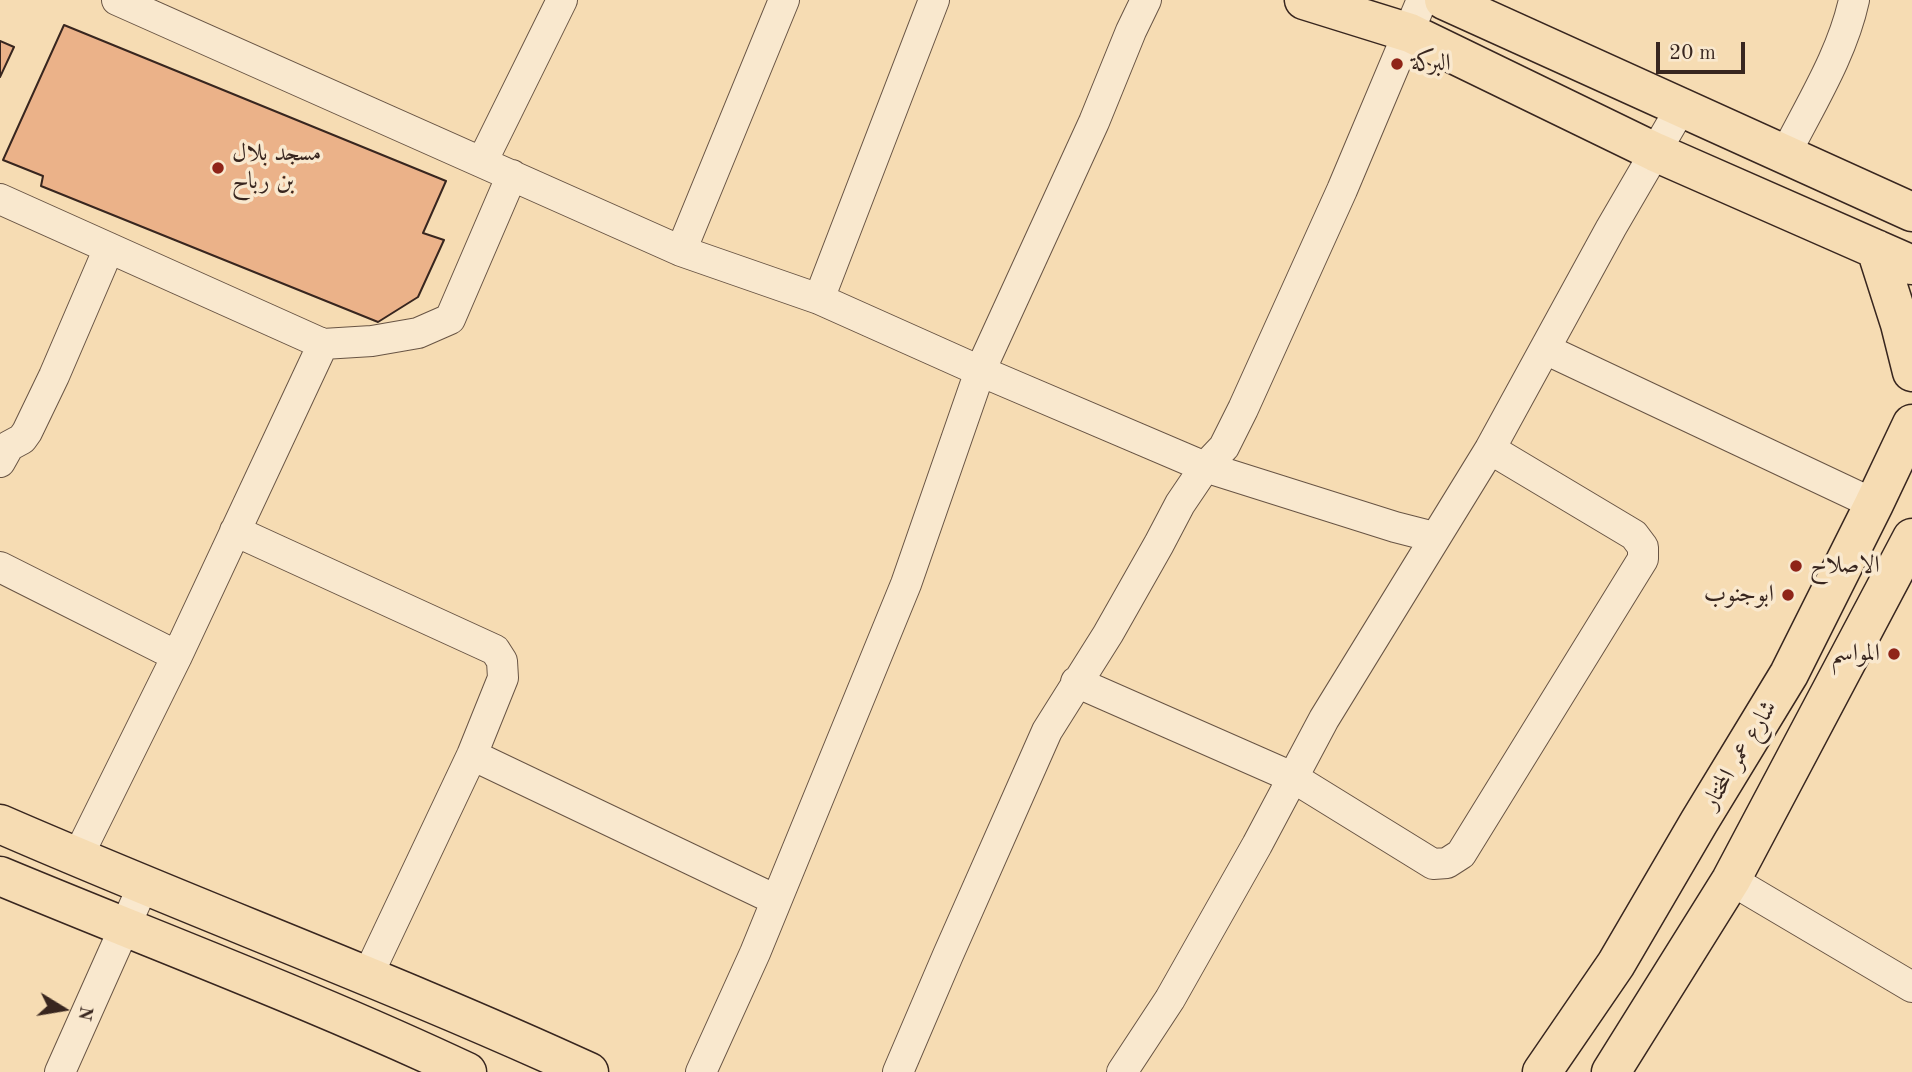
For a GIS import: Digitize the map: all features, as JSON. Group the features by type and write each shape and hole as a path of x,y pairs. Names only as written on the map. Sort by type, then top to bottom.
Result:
{"main road":[{"path":"1304,0 1416,16 1655,152 1912,265"},
{"path":"1444,0 1785,155 1904,203"},
{"path":"1876,249 1912,372"},
{"name":"شارع عمر المختار","path":"1542,1072 1616,964 1789,674 1912,424"},
{"name":"شارع عمر المختار","path":"1611,1072 1731,880 1912,538"},
{"path":"0,824 143,886 490,1027 589,1072"},
{"path":"0,876 262,982 457,1070"}],"street":[{"path":"117,0 681,251 819,299 1205,467 1434,537"},
{"path":"482,162 562,0"},
{"path":"681,251 784,0"},
{"path":"819,299 934,0"},
{"path":"701,1072 776,900 906,584 980,371 1094,122 1146,0"},
{"path":"1785,155 1830,66 1850,18 1854,0"},
{"path":"898,1072 1042,743 1135,587 1180,504 1205,467 1224,447 1243,409 1342,191 1416,16"},
{"path":"1122,1072 1170,999 1324,719 1490,449 1611,228 1682,106"},
{"path":"0,199 323,344 372,341 418,333 450,319 512,175"},
{"path":"0,462 9,446 22,439 27,432 109,248"},
{"path":"77,858 177,656 323,344"},
{"path":"1545,349 1874,504"},
{"path":"1076,682 1292,777 1433,864 1447,863 1461,854 1643,559 1643,547 1634,535 1490,449"},
{"path":"235,531 495,650 502,661 503,678 471,755 367,977"},
{"path":"0,568 177,656"},
{"path":"471,755 776,900"},
{"path":"1731,880 1912,987"},
{"path":"60,1072 143,886"}],"building":[{"name":"مسجد بلال بن رباح","path":"64,25 446,181 423,233 444,240 418,297 378,322 41,186 43,176 3,160"},
{"path":"0,41 14,47 0,77"}],"place":[{"name":"البركة","path":"1397,64"},
{"name":"مسجد بلال بن رباح","path":"218,168"},
{"name":"الاصلاح","path":"1796,566"},
{"name":"ابوجنوب","path":"1788,595"},
{"name":"المواسم","path":"1894,654"}]}
